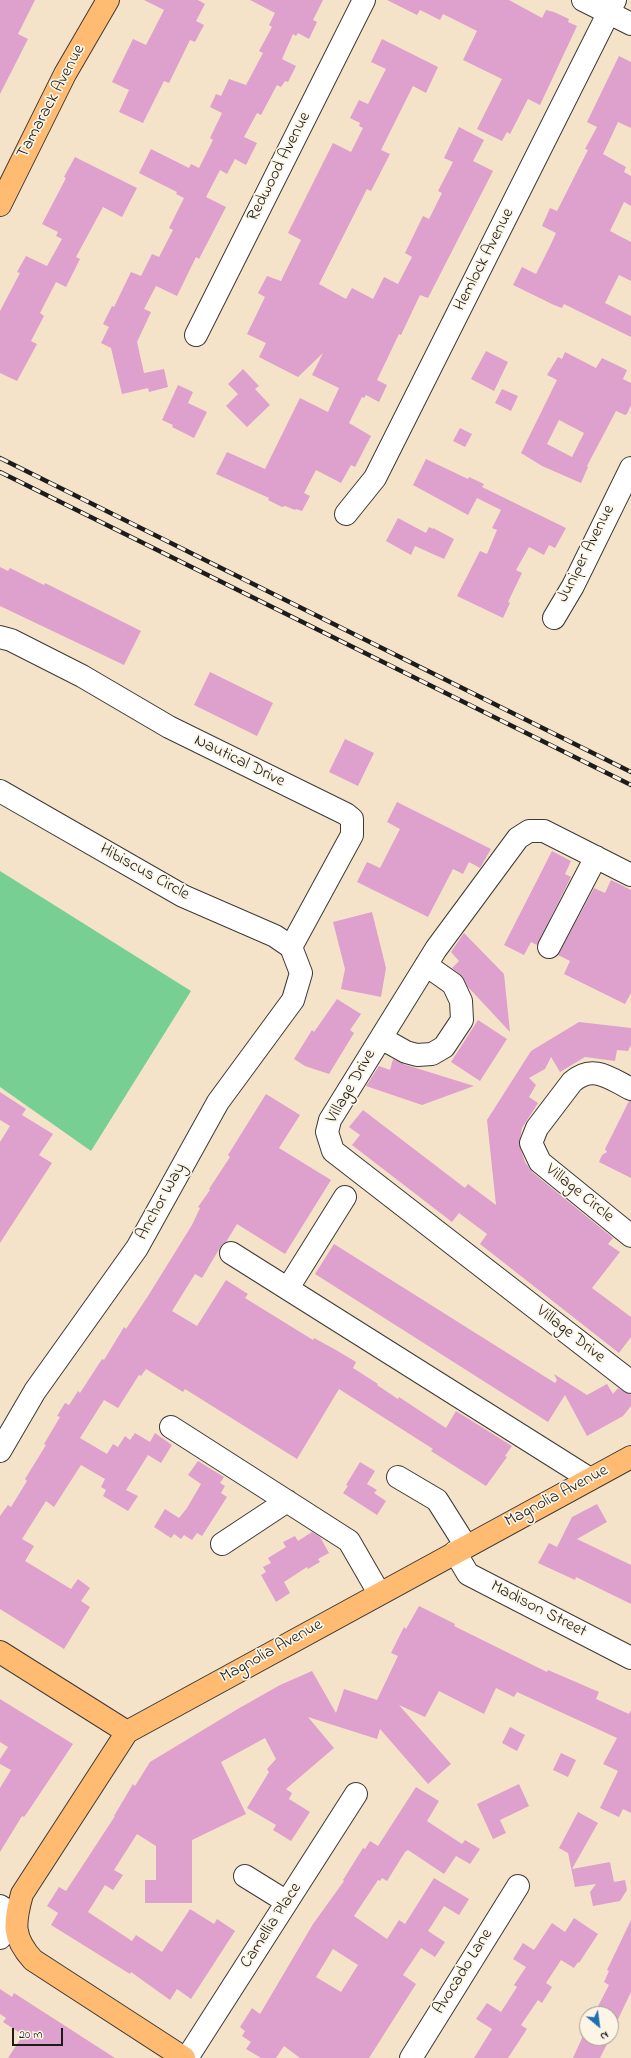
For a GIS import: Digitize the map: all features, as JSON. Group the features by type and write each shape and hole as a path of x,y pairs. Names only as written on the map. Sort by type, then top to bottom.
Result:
{"main road":[{"name":"Tamarack Avenue","path":"0,205 65,74 108,0"},
{"name":"Magnolia Avenue","path":"8,1911 22,1894 128,1732 379,1592 631,1457"},
{"path":"0,1652 128,1732"},
{"path":"8,1911 23,1948 33,1960 184,2058"}],"street":[{"name":"Redwood Avenue","path":"196,335 364,0"},
{"path":"583,0 612,6 631,24"},
{"name":"Hemlock Avenue","path":"346,514 375,478 612,6"},
{"name":"Juniper Avenue","path":"554,618 573,586 631,468"},
{"name":"Nautical Drive","path":"0,637 11,640 82,676 169,727 346,814 352,819 352,835 291,947"},
{"name":"Hibiscus Circle","path":"0,791 183,896 275,936 291,947"},
{"name":"Village Drive","path":"631,875 544,831 529,832 518,838 426,965 330,1120 327,1132 333,1151 631,1382"},
{"path":"549,947 596,857"},
{"name":"Anchor Way","path":"0,1451 35,1392 137,1248 218,1102 294,1000 301,972 291,947"},
{"path":"381,1038 406,1052 417,1055 432,1054 444,1047 462,1020 461,1001 453,984 426,965"},
{"name":"Village Circle","path":"631,1090 604,1075 587,1073 579,1075 537,1128 532,1143 540,1162 631,1236"},
{"path":"288,1288 346,1197"},
{"path":"231,1253 590,1479"},
{"path":"171,1427 349,1541 379,1592"},
{"name":"Madison Street","path":"398,1477 437,1500 460,1549 468,1574 631,1658"},
{"path":"222,1544 287,1501"},
{"name":"Camellia Place","path":"187,2058 356,1794"},
{"path":"245,1876 287,1902"},
{"name":"Avocado Lane","path":"411,2058 518,1886"},
{"name":"Magnolia Avenue","path":"0,1938 8,1911"}],"green space":[{"path":"0,871 191,991 91,1151 0,1087"}],"building":[{"path":"0,0 35,0 18,34 28,39 0,94"},
{"path":"144,0 198,0 205,4 196,21 204,25 195,42 190,40 169,83 164,81 143,123 119,112 129,90 112,82 133,39 146,45 164,10"},
{"path":"250,0 323,0 313,20 317,22 309,39 298,33 296,36 293,34 282,59 296,66 288,82 285,81 281,87 277,85 261,115 257,113 244,137 257,143 246,165 235,159 227,174 220,170 206,197 226,207 199,259 196,257 177,296 156,286 144,309 151,312 137,342 144,373 164,369 168,387 149,392 148,388 122,394 111,348 101,343 109,327 103,324 112,306 114,307 131,272 141,276 152,254 159,257 173,230 169,228 184,198 176,194 177,192 139,173 151,149 189,168 191,164 199,168 213,140 210,138 222,113 210,107 216,94 221,96 229,79 246,85 263,53 259,51 272,27 269,25 275,13"},
{"path":"387,0 509,0 542,18 546,10 569,19 568,22 577,26 540,105 528,99 510,134 507,132 502,141 477,129 502,79 463,60 477,31 443,14 440,20 420,10 417,15"},
{"path":"382,39 438,67 426,93 413,86 381,150 390,154 371,191 367,189 319,284 346,299 352,288 373,299 384,277 398,284 412,257 405,253 423,216 429,219 442,193 438,191 453,162 444,158 459,127 484,140 473,161 493,171 428,298 420,295 401,335 399,334 377,380 387,385 379,402 366,395 364,398 362,397 349,423 371,436 355,467 351,465 341,483 316,470 304,493 310,496 302,511 295,510 285,506 282,507 268,500 269,498 216,474 227,452 265,469 300,398 328,412 339,388 312,375 323,353 298,377 259,357 266,343 247,334 265,297 258,293 267,276 281,281 301,240 288,233 333,143 351,152 363,128 359,126 360,123 350,118 359,100 368,104 386,69 371,62"},
{"path":"619,56 631,62 631,128 618,122 603,154 626,167 624,172 631,176 631,206 624,202 610,231 631,242 631,281 619,275 605,303 631,316 631,337 564,304 562,308 513,285 522,267 536,274 550,246 556,233 542,226 550,208 557,211 588,150 585,149 597,127 587,122"},
{"path":"75,157 137,188 122,217 103,207 76,257 80,259 66,287 56,282 40,313 44,316 31,341 37,344 17,381 0,373 0,311 20,273 17,272 26,256 47,266 62,239 56,236 58,232 42,224 66,178 64,177"},
{"path":"486,351 508,362 494,391 471,379"},
{"path":"565,352 596,368 602,358 627,370 623,379 631,383 631,405 627,414 625,415 616,411 587,466 588,467 581,483 542,466 521,453 557,380 547,375 558,357 562,359","holes":["559,420 584,433 572,457 547,444"]},
{"path":"243,369 259,386 255,389 270,405 247,427 226,406 238,394 228,384"},
{"path":"178,385 193,392 188,403 207,412 194,438 162,420"},
{"path":"502,389 518,396 511,411 495,403"},
{"path":"460,428 472,434 465,447 453,441"},
{"path":"426,459 468,479 469,477 484,484 482,487 566,528 555,548 549,545 544,555 529,547 516,570 522,573 508,602 510,603 503,618 457,596 480,551 487,554 497,530 492,528 501,510 477,498 468,515 413,485"},
{"path":"398,518 426,533 429,527 454,539 444,559 415,546 411,555 386,541"},
{"path":"0,567 8,571 10,568 44,585 45,583 141,631 124,665 0,606"},
{"path":"210,672 273,703 257,736 194,705"},
{"path":"345,739 374,753 358,786 329,772"},
{"path":"397,802 491,849 480,868 469,862 463,874 453,869 428,917 357,882 367,862 380,868 400,829 387,822"},
{"path":"552,851 571,861 565,874 571,877 537,945 531,942 524,955 504,945"},
{"path":"611,880 631,890 631,993 625,1004 564,974 570,961 558,955 594,888 605,893"},
{"path":"372,912 386,968 381,997 341,989 345,969 333,922"},
{"path":"464,933 504,974 510,1032 468,987 460,974 452,968 459,961 451,952"},
{"path":"337,999 361,1014 350,1030 354,1033 329,1074 305,1066 294,1059 312,1030 314,1032"},
{"path":"478,1020 507,1039 480,1081 451,1062"},
{"path":"579,1022 631,1028 631,1045 628,1051 617,1050 615,1061 585,1057 560,1072 551,1057 545,1069 529,1078 536,1085 529,1097 538,1103 522,1128 519,1144 525,1162 532,1172 613,1238 608,1244 620,1252 592,1288 631,1317 631,1337 619,1353 480,1244 487,1234 459,1213 452,1222 352,1145 360,1135 349,1127 363,1110 465,1188 468,1184 496,1205 487,1120 531,1051"},
{"path":"393,1059 403,1064 474,1086 422,1105 366,1086 379,1066 390,1070"},
{"path":"0,1092 26,1109 22,1115 53,1134 39,1155 52,1163 0,1243 0,1142 10,1126 0,1120"},
{"path":"266,1094 300,1115 279,1148 331,1180 285,1254 237,1224 226,1242 221,1246 202,1278 195,1274 172,1311 197,1326 226,1280 248,1294 245,1298 313,1340 314,1338 356,1362 353,1368 398,1399 399,1397 446,1428 456,1411 512,1446 505,1456 507,1457 486,1486 431,1451 433,1449 339,1389 297,1459 185,1389 183,1392 146,1369 141,1376 139,1375 118,1408 104,1400 80,1438 107,1454 113,1444 118,1447 125,1436 130,1440 135,1433 150,1442 155,1433 172,1445 161,1463 148,1455 126,1490 138,1496 128,1511 103,1496 106,1490 101,1487 105,1479 81,1465 54,1507 46,1501 22,1539 34,1546 25,1561 71,1589 78,1579 90,1588 81,1601 90,1607 64,1649 0,1609 0,1516 8,1505 11,1507 27,1481 25,1479 46,1445 44,1444 60,1417 57,1416 65,1403 69,1405 78,1391 80,1393 102,1359 104,1360 124,1327 126,1329 148,1296 192,1225 200,1208 198,1207 230,1157 228,1155"},
{"path":"629,1101 631,1101 631,1178 599,1162 602,1155 607,1152 605,1149"},
{"path":"334,1244 555,1383 557,1380 554,1374 587,1395 607,1384 613,1394 618,1388 631,1395 631,1406 623,1416 587,1436 565,1395 548,1422 315,1274"},
{"path":"198,1461 224,1477 220,1483 225,1486 221,1493 227,1497 202,1536 197,1533 192,1540 184,1535 181,1539 174,1534 171,1538 154,1527 165,1509 179,1518 187,1508 201,1484 188,1475"},
{"path":"360,1462 375,1471 367,1484 377,1490 374,1493 386,1501 377,1515 343,1493 348,1486 346,1485"},
{"path":"597,1504 607,1522 577,1539 631,1565 631,1604 576,1577 575,1580 538,1563 549,1543 557,1547 572,1517"},
{"path":"312,1532 320,1537 329,1553 318,1559 320,1562 308,1569 307,1567 284,1582 290,1593 276,1602 261,1575 266,1572 263,1567 271,1563 268,1558 286,1547 283,1542 295,1536 298,1541"},
{"path":"419,1606 455,1624 454,1626 547,1672 548,1670 599,1692 596,1699 629,1714 631,1710 631,1813 623,1809 619,1817 600,1808 618,1771 603,1764 617,1738 517,1692 514,1697 496,1688 484,1714 439,1691 425,1717 399,1705 451,1764 428,1784 380,1729 377,1739 308,1717 334,1748 286,1789 292,1793 289,1799 310,1812 291,1841 273,1830 276,1825 247,1808 269,1772 267,1769 276,1759 265,1738 221,1762 246,1814 192,1840 192,1903 145,1903 145,1880 156,1880 156,1846 137,1834 114,1870 123,1875 113,1890 105,1885 88,1912 132,1941 136,1935 162,1952 190,1909 214,1924 217,1919 235,1931 191,1999 177,1989 170,2000 131,1972 130,1974 51,1925 58,1913 47,1906 59,1887 66,1891 115,1816 133,1784 135,1786 150,1762 280,1685 312,1671 336,1713 344,1689 377,1700 398,1656 391,1653 404,1627 406,1629"},
{"path":"0,1699 73,1744 29,1810 24,1817 22,1816 0,1852 0,1788 11,1770 0,1764 0,1759 8,1747 0,1742"},
{"path":"510,1727 525,1735 517,1751 502,1743"},
{"path":"561,1753 576,1760 568,1777 553,1770"},
{"path":"519,1784 529,1806 500,1820 506,1833 493,1839 477,1804"},
{"path":"416,1787 439,1801 427,1821 462,1844 465,1840 480,1849 470,1864 456,1856 444,1874 408,1850 405,1852 387,1881 382,1878 380,1881 378,1880 354,1916 387,1939 399,1920 405,1924 434,1878 469,1899 459,1915 444,1906 428,1931 445,1942 435,1957 421,1948 403,1975 416,1984 369,2058 300,2058 284,2046 276,2058 261,2058 246,2049 251,2042 242,2036 245,2031 240,2027 252,2008 260,2014 313,1924 344,1881 343,1880 363,1848 365,1849 370,1841 378,1846","holes":["333,1949 358,1965 341,1992 316,1977"]},
{"path":"578,1812 598,1823 572,1869 610,1862 614,1882 625,1880 627,1890 620,1901 593,1906 590,1892 596,1884 575,1887 568,1853 559,1848"},
{"path":"574,1918 598,1934 579,1963 578,1962 574,1968 561,1960 546,1983 552,1987 542,2003 538,2000 521,2025 527,2029 508,2058 474,2058 492,2029 476,2019 487,2003 501,2012 517,1987 514,1985 526,1967 513,1959 523,1943 534,1950 552,1923 565,1932"},
{"path":"631,1920 631,1992 619,2017 619,2006 598,2006 609,1985 604,1982 609,1971 607,1970"},
{"path":"0,1989 12,1997 14,1993 115,2058 8,2058 23,2035 3,2022 6,2018 0,2014"},
{"path":"579,2045 579,2046 606,2046 600,2058 573,2058"}],"railway":[{"path":"0,458 631,772"},
{"path":"0,472 631,785"}]}
